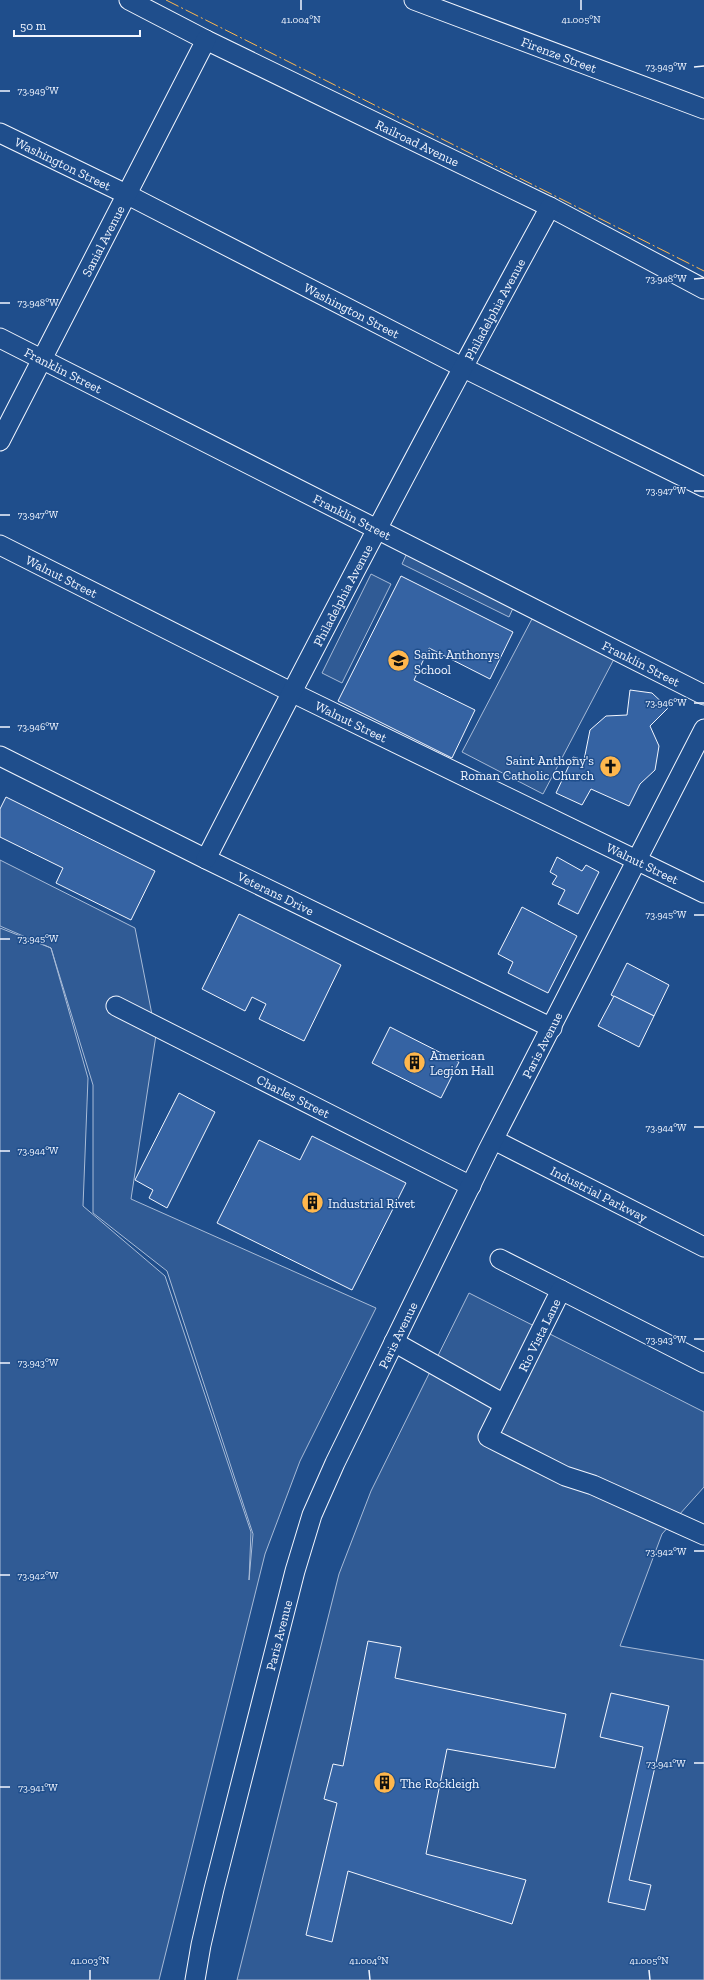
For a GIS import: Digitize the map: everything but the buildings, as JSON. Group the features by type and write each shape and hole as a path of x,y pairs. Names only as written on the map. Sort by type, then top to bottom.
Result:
{"street":[{"name":"Railroad Avenue","path":"129,0 206,40 550,207 704,288"},
{"name":"Firenze Street","path":"414,0 704,109"},
{"name":"Sanial Avenue","path":"0,441 206,40"},
{"name":"Washington Street","path":"0,133 126,194 462,368 704,487"},
{"name":"Philadelphia Avenue","path":"206,859 291,692 378,530 462,368 550,207"},
{"name":"Franklin Street","path":"0,338 704,695"},
{"name":"Walnut Street","path":"0,545 291,692 704,893"},
{"name":"Paris Avenue","path":"196,1980 201,1945 229,1827 295,1571 312,1515 335,1463 471,1186 704,729"},
{"name":"Veterans Drive","path":"0,756 206,859 552,1028"},
{"name":"Charles Street","path":"116,1006 471,1186"},
{"name":"Industrial Parkway","path":"494,1140 704,1247"},
{"path":"500,1259 561,1290"},
{"name":"Rio Vista Lane","path":"704,1363 561,1290 488,1437 565,1476 593,1484 704,1535"},
{"path":"394,1342 504,1404"}],"shaded area":[{"path":"407,553 514,606 509,617 402,564"},
{"path":"371,574 391,584 342,683 322,673"},
{"path":"533,617 614,659 543,794 462,752"},
{"path":"0,860 135,928 156,1035 131,1199 376,1308 300,1461 265,1554 159,1980 0,1980 0,928 51,948 0,926","holes":["51,948 93,1085 93,1213 167,1271 253,1534 249,1580 251,1532 165,1276 83,1206 88,1078"]},
{"path":"469,1293 704,1412 704,1487 662,1534 620,1646 704,1660 704,1980 237,1980 339,1574 371,1491"}],"power":[{"path":"166,0 704,271"}],"place":[{"name":"Saint Anthonys School","path":"398,661"},
{"name":"Saint Anthony's Roman Catholic Church","path":"610,767"},
{"name":"American Legion Hall","path":"415,1062"},
{"name":"Industrial Rivet","path":"312,1203"},
{"name":"The Rockleigh","path":"384,1783"}]}
